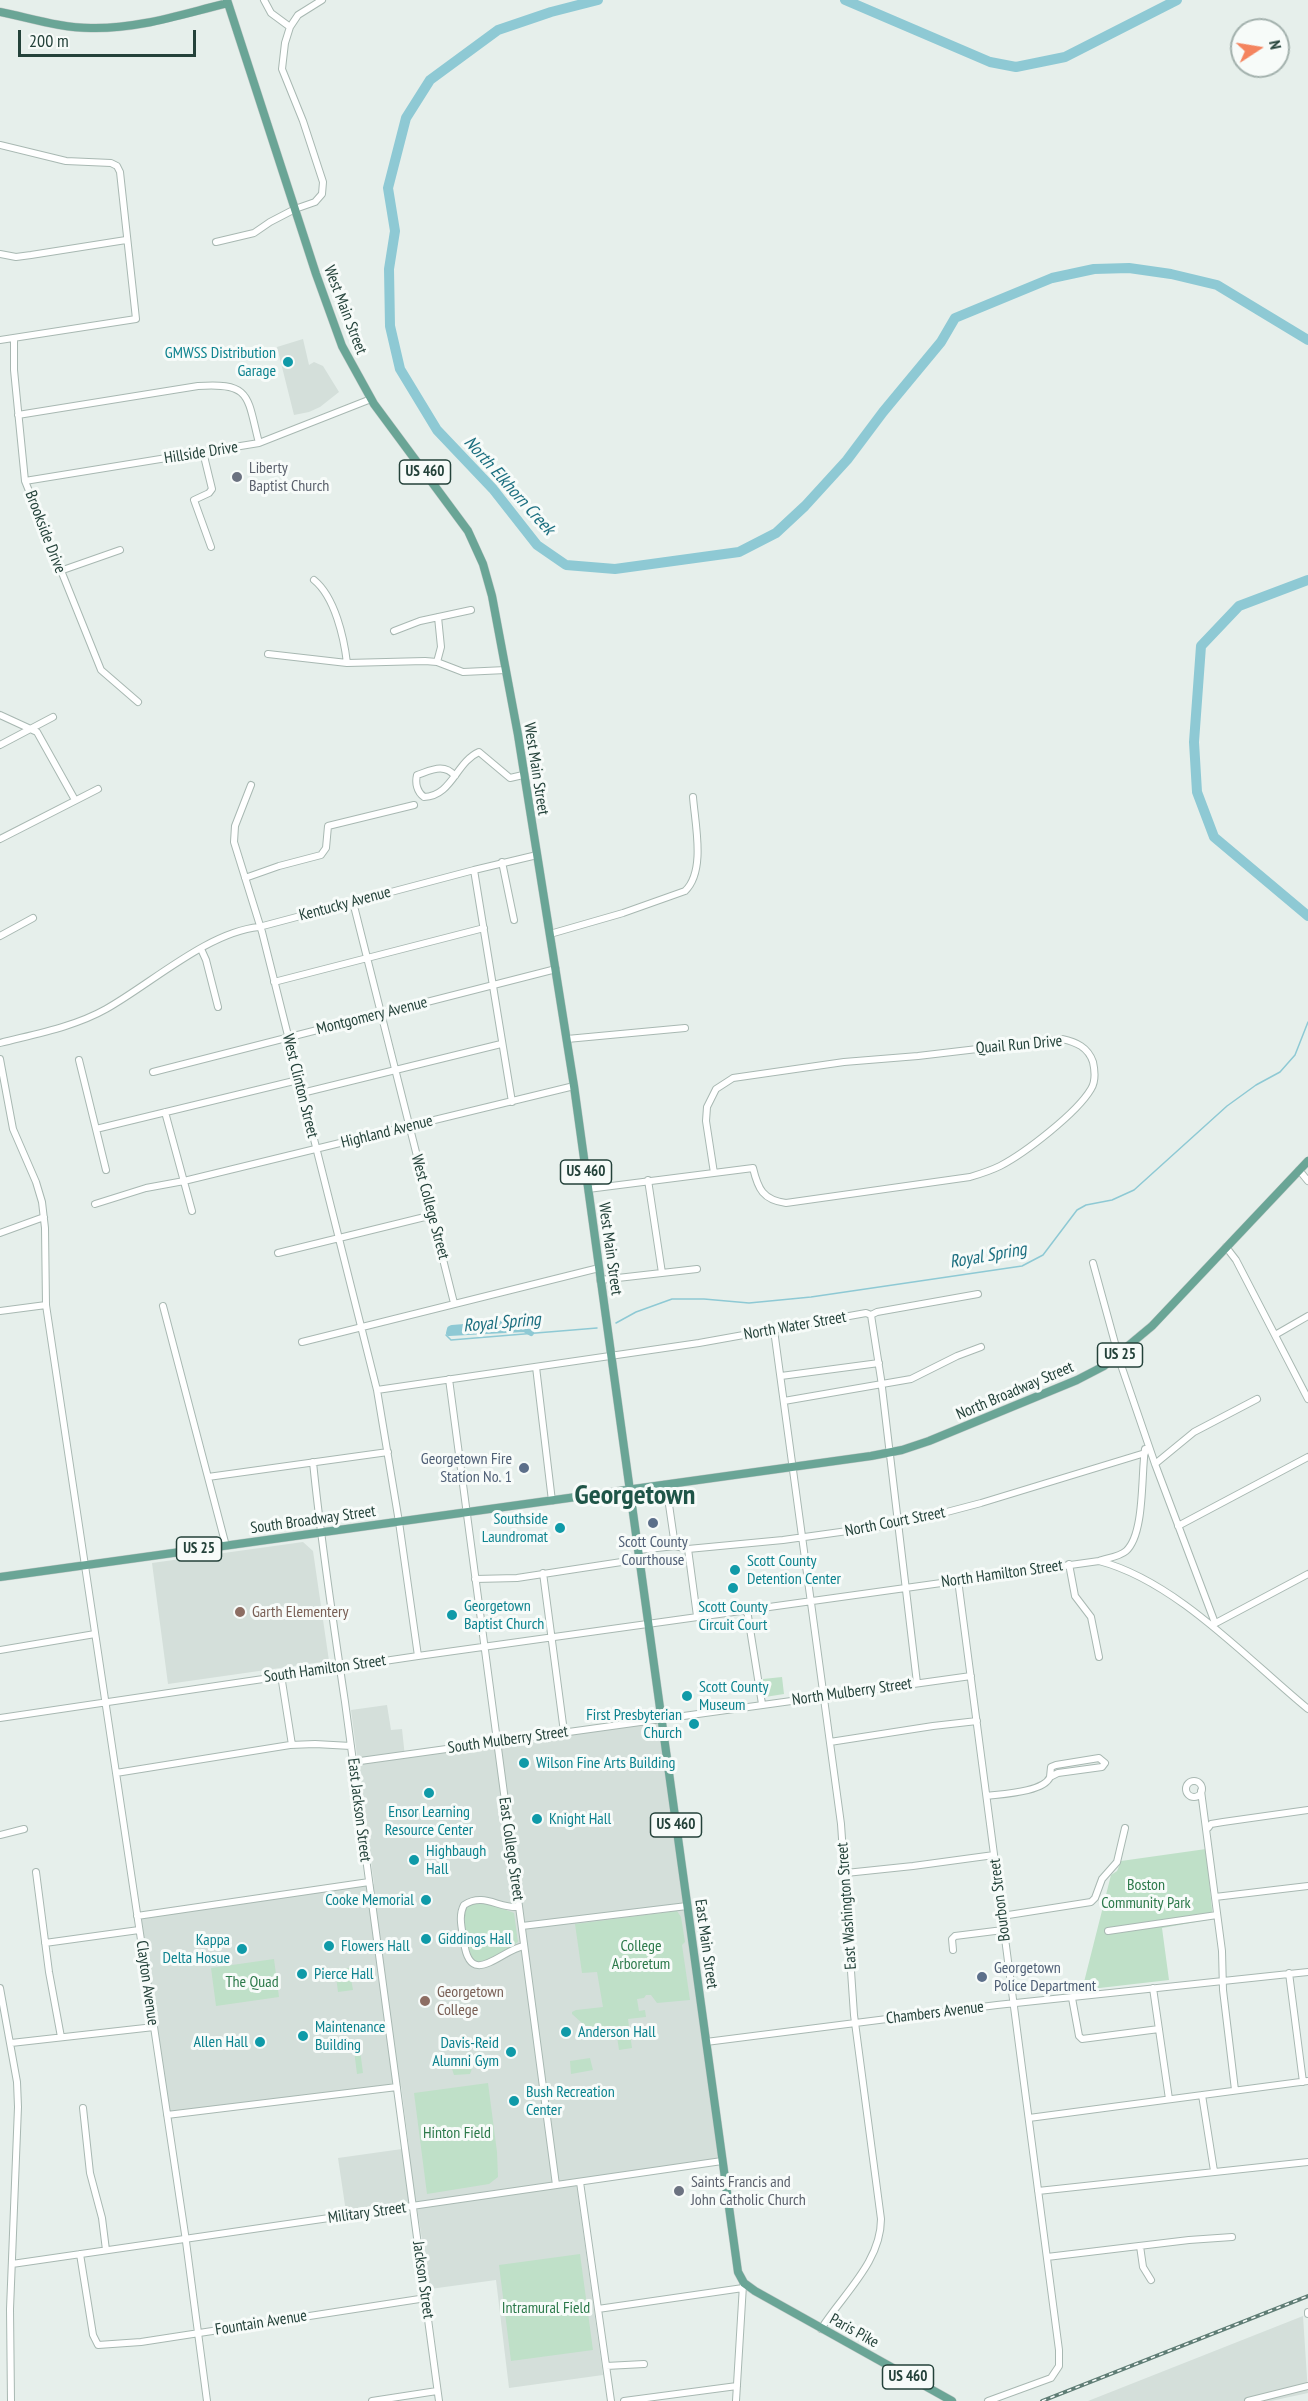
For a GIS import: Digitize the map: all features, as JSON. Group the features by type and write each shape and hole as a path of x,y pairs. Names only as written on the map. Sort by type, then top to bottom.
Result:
{"main road":[{"path":"0,12 79,28 120,28 175,18 228,2"},
{"name":"West Main Street","path":"228,2 334,327 356,375 371,399 452,507 473,540 488,579 506,670 567,1039 630,1490"},
{"name":"North Broadway Street","path":"793,1467 890,1454 926,1442 1097,1371 1152,1326 1308,1161"},
{"name":"US 25","path":"630,1490 793,1467"},
{"name":"South Broadway Street","path":"0,1577 630,1490"},
{"name":"East Main Street","path":"630,1490 736,2260 743,2285"},
{"name":"Paris Pike","path":"743,2285 952,2401"}],"street":[{"path":"264,0 271,13 290,27"},
{"path":"216,242 254,233 295,209 315,202 322,195 323,182 303,121 282,69 285,43 290,27 298,15 322,0"},
{"path":"0,145 66,161 111,163 117,166 120,172 136,319 0,340"},
{"path":"0,254 16,257 126,240"},
{"name":"Brookside Drive","path":"14,338 14,370 25,481 101,670 138,702"},
{"path":"18,415 223,384 237,388 244,394 259,443"},
{"name":"Hillside Drive","path":"25,481 259,443 371,399"},
{"path":"203,452 212,489 209,493 194,500 211,547"},
{"path":"60,571 120,550"},
{"path":"314,580 324,588 345,640 347,663"},
{"path":"394,631 438,617 471,610"},
{"path":"436,662 441,647 438,617"},
{"path":"268,654 347,663 416,660 436,662 463,672 506,670"},
{"path":"0,715 33,728 37,732 75,800"},
{"path":"0,745 53,717"},
{"path":"455,776 444,767 417,775 415,781 420,794 424,797 431,797 444,790 472,755 479,752 510,778 523,775"},
{"name":"West Clinton Street","path":"251,785 233,836 260,927 377,1390 418,1656"},
{"path":"0,839 98,789"},
{"path":"550,934 623,913 685,891 695,877 697,864 693,797"},
{"path":"245,878 321,855 326,848 328,826 414,805"},
{"name":"Kentucky Avenue","path":"0,1043 92,1016 215,939 243,928 260,927 502,862 537,855"},
{"path":"502,862 514,920"},
{"path":"474,870 512,1102"},
{"name":"West College Street","path":"353,902 454,1303"},
{"path":"0,936 33,918"},
{"path":"274,982 484,928"},
{"path":"201,949 208,965 218,1007"},
{"name":"Montgomery Avenue","path":"153,1072 556,969"},
{"path":"567,1039 685,1028"},
{"name":"Quail Run Drive","path":"1062,1039 1080,1045 1091,1056 1095,1071 1091,1089 1041,1138 998,1167 970,1177 786,1203 765,1197 757,1185 753,1168 714,1173 706,1121 707,1107 716,1089 733,1078 844,1062 1062,1039"},
{"path":"302,1093 501,1044"},
{"name":"Clayton Avenue","path":"0,1059 1,1078 13,1129 36,1182 44,1217 46,1305 167,2115 207,2401"},
{"path":"79,1060 106,1170"},
{"path":"96,1129 298,1080"},
{"name":"Highland Avenue","path":"95,1204 146,1188 316,1150 574,1086"},
{"path":"165,1112 192,1212"},
{"path":"1299,1170 1308,1181"},
{"path":"588,1189 714,1173"},
{"path":"648,1180 662,1273"},
{"path":"278,1253 433,1215"},
{"path":"0,1233 44,1217"},
{"path":"1226,1247 1236,1260 1308,1399"},
{"path":"1093,1263 1118,1356 1213,1624 1308,1574"},
{"path":"303,1342 599,1268"},
{"path":"600,1280 697,1269"},
{"name":"North Water Street","path":"377,1390 611,1356 866,1313 871,1316 877,1312 978,1294"},
{"path":"0,1311 46,1305"},
{"path":"163,1306 226,1545"},
{"path":"871,1316 882,1385 917,1683"},
{"path":"1275,1335 1308,1316"},
{"name":"East Washington Street","path":"774,1330 846,1873 855,2023 881,2229 871,2260 821,2329"},
{"path":"784,1401 911,1379 981,1347"},
{"path":"781,1376 879,1363"},
{"path":"536,1367 552,1501"},
{"path":"449,1379 467,1513"},
{"path":"1155,1464 1194,1432 1257,1399"},
{"path":"1122,1567 1136,1530 1147,1441"},
{"path":"208,1477 388,1452"},
{"name":"North Court Street","path":"475,1579 517,1578 543,1574 675,1546 688,1549 898,1524 981,1503 1144,1453"},
{"path":"1178,1526 1308,1457"},
{"name":"East Jackson Street","path":"313,1462 320,1533 398,2087"},
{"path":"666,1484 675,1546"},
{"name":"East College Street","path":"467,1513 556,2185"},
{"path":"688,1549 697,1616"},
{"path":"1099,1562 1127,1550"},
{"name":"North Hamilton Street","path":"650,1624 1069,1564 1099,1562 1122,1567 1140,1576 1213,1624 1308,1709"},
{"path":"1069,1564 1075,1596 1091,1617 1099,1657"},
{"path":"543,1574 564,1732"},
{"name":"Bourbon Street","path":"958,1580 1059,2362 1051,2378 988,2401"},
{"path":"747,1610 762,1704"},
{"name":"South Hamilton Street","path":"0,1718 339,1667 650,1624"},
{"path":"0,1650 95,1634"},
{"path":"281,1676 292,1745"},
{"name":"North Mulberry Street","path":"662,1718 971,1676"},
{"path":"1301,1704 1308,1700"},
{"name":"South Mulberry Street","path":"353,1762 662,1718"},
{"path":"830,1742 933,1725 977,1721"},
{"path":"116,1773 292,1745 351,1746"},
{"path":"987,1796 1039,1788 1048,1782 1051,1767 1060,1763 1099,1758 1105,1763 1102,1767 1058,1773 1050,1777"},
{"path":"1202,1791 1208,1828 1235,2090"},
{"path":"1208,1828 1211,1824 1308,1810"},
{"path":"1002,1916 1091,1902 1095,1898 1102,1879 1117,1862 1125,1828"},
{"path":"0,1835 24,1829"},
{"path":"846,1873 994,1855"},
{"path":"36,1872 61,2037"},
{"path":"137,1916 369,1882"},
{"path":"1215,1897 1308,1886"},
{"path":"519,1907 511,1908 481,1899 472,1900 464,1905 460,1919 465,1952 469,1960 475,1964 489,1964 516,1947 524,1946"},
{"path":"522,1926 687,1906"},
{"path":"1107,1931 1217,1915"},
{"path":"45,1943 139,1930"},
{"path":"953,1950 952,1939 955,1936 1003,1930"},
{"name":"Chambers Avenue","path":"706,2042 1013,2004 1308,1972"},
{"path":"1029,2118 1306,2082 1289,1973"},
{"path":"0,1988 17,2082 18,2107 12,2264 11,2401"},
{"path":"1153,1988 1169,2099"},
{"path":"1072,1998 1079,2036 1082,2039 1159,2029"},
{"path":"11,2043 154,2027"},
{"path":"167,2115 398,2087"},
{"name":"Jackson Street","path":"398,2087 439,2401"},
{"path":"1202,2095 1214,2171"},
{"path":"83,2108 90,2173 102,2218 106,2250"},
{"name":"Military Street","path":"12,2264 722,2161"},
{"path":"1038,2191 1308,2162"},
{"path":"579,2182 611,2401"},
{"path":"1047,2257 1232,2237"},
{"path":"1140,2246 1143,2267 1151,2280"},
{"name":"Fountain Avenue","path":"80,2254 93,2336 96,2344 102,2346 426,2298"},
{"path":"598,2309 743,2285"},
{"name":"East Main Street","path":"736,2401 743,2285"},
{"path":"606,2366 644,2364"},
{"path":"624,2401 737,2385"},
{"path":"1248,2401 1308,2386"},
{"path":"372,2401 437,2391"}],"shaded area":[{"path":"303,339 309,365 314,362 323,366 339,392 320,407 294,415 277,347"},
{"name":"Garth Elementery","path":"303,1542 313,1551 329,1661 168,1684 152,1563"},
{"name":"Georgetown College","path":"387,1705 391,1730 402,1729 405,1757 658,1719 719,2158 576,2180 603,2375 509,2388 496,2280 430,2289 416,2202 346,2212 338,2158 409,2148 401,2085 170,2114 141,1917 374,1884 351,1710"},
{"path":"1303,2316 1308,2393 1271,2401 1088,2401"}],"green space":[{"path":"782,1677 784,1694 765,1697 763,1679"},
{"name":"Boston Community Park","path":"1206,1849 1213,1919 1162,1928 1169,1980 1082,1990 1111,1875 1117,1871 1121,1861"},
{"path":"473,1903 488,1903 514,1913 518,1942 493,1958 479,1962 473,1960 468,1950 464,1917 465,1910"},
{"name":"College Arboretum","path":"677,1911 681,1917 685,1942 682,1945 690,2000 657,2003 651,1995 637,1999 639,2011 645,2010 646,2017 628,2019 632,2048 619,2050 616,2030 591,2031 572,2014 576,2010 603,2007 597,1972 582,1973 575,1924"},
{"name":"The Quad","path":"274,1959 279,1997 216,2006 211,1968"},
{"path":"349,1968 353,1990 338,1992 335,1969"},
{"path":"354,2050 360,2050 363,2073 357,2074"},
{"path":"590,2058 593,2070 571,2074 570,2061"},
{"path":"468,2060 473,2066 470,2074 454,2075 453,2064"},
{"name":"Hinton Field","path":"488,2083 498,2177 489,2184 427,2194 414,2093"},
{"name":"Intramural Field","path":"580,2254 593,2350 511,2361 499,2265"}],"waterway":[{"name":"North Elkhorn Creek","path":"598,0 551,12 498,30 430,80 406,118 388,188 395,231 389,269 390,326 400,369 437,430 493,489 537,545 566,565 615,569 739,552 776,533 805,506 847,460 941,342 955,318 1052,278 1094,269 1129,268 1171,274 1217,285 1308,340"},
{"name":"North Elkhorn Creek","path":"845,0 990,62 1016,67 1065,57 1177,0"},
{"name":"North Elkhorn Creek","path":"1308,580 1239,606 1201,646 1194,742 1197,792 1214,837 1308,916"},
{"name":"Royal Spring","path":"616,1323 636,1312 672,1299 749,1303 811,1297 1022,1266 1043,1255 1077,1210 1086,1205 1112,1200 1134,1190 1227,1106 1256,1085 1280,1072 1295,1055 1308,1022"},
{"path":"527,1322 452,1328 449,1333 524,1329 531,1333"},
{"name":"Royal Spring","path":"446,1335 451,1340 597,1328"}],"railway":[{"path":"1042,2401 1308,2296"}],"place":[{"name":"GMWSS Distribution Garage","path":"288,362"},
{"name":"Liberty Baptist Church","path":"237,477"},
{"name":"Georgetown Fire Station No. 1","path":"524,1468"},
{"name":"Scott County Courthouse","path":"653,1523"},
{"name":"Southside Laundromat","path":"560,1528"},
{"name":"Scott County Detention Center","path":"735,1570"},
{"name":"Scott County Circuit Court","path":"733,1588"},
{"name":"Garth Elementery","path":"240,1612"},
{"name":"Georgetown Baptist Church","path":"452,1615"},
{"name":"Scott County Museum","path":"687,1696"},
{"name":"First Presbyterian Church","path":"694,1724"},
{"name":"Wilson Fine Arts Building","path":"524,1763"},
{"name":"Ensor Learning Resource Center","path":"429,1793"},
{"name":"Knight Hall","path":"537,1819"},
{"name":"Highbaugh Hall","path":"414,1860"},
{"name":"Cooke Memorial","path":"426,1900"},
{"name":"Giddings Hall","path":"426,1939"},
{"name":"Flowers Hall","path":"329,1946"},
{"name":"Kappa Delta Hosue","path":"242,1949"},
{"name":"Pierce Hall","path":"302,1974"},
{"name":"Georgetown Police Department","path":"982,1977"},
{"name":"Georgetown College","path":"425,2001"},
{"name":"Anderson Hall","path":"566,2032"},
{"name":"Maintenance Building","path":"303,2036"},
{"name":"Allen Hall","path":"260,2042"},
{"name":"Davis-Reid Alumni Gym","path":"511,2052"},
{"name":"Bush Recreation Center","path":"514,2101"},
{"name":"Saints Francis and John Catholic Church","path":"679,2191"}],"district":[{"name":"Georgetown","path":"635,1496"}]}
